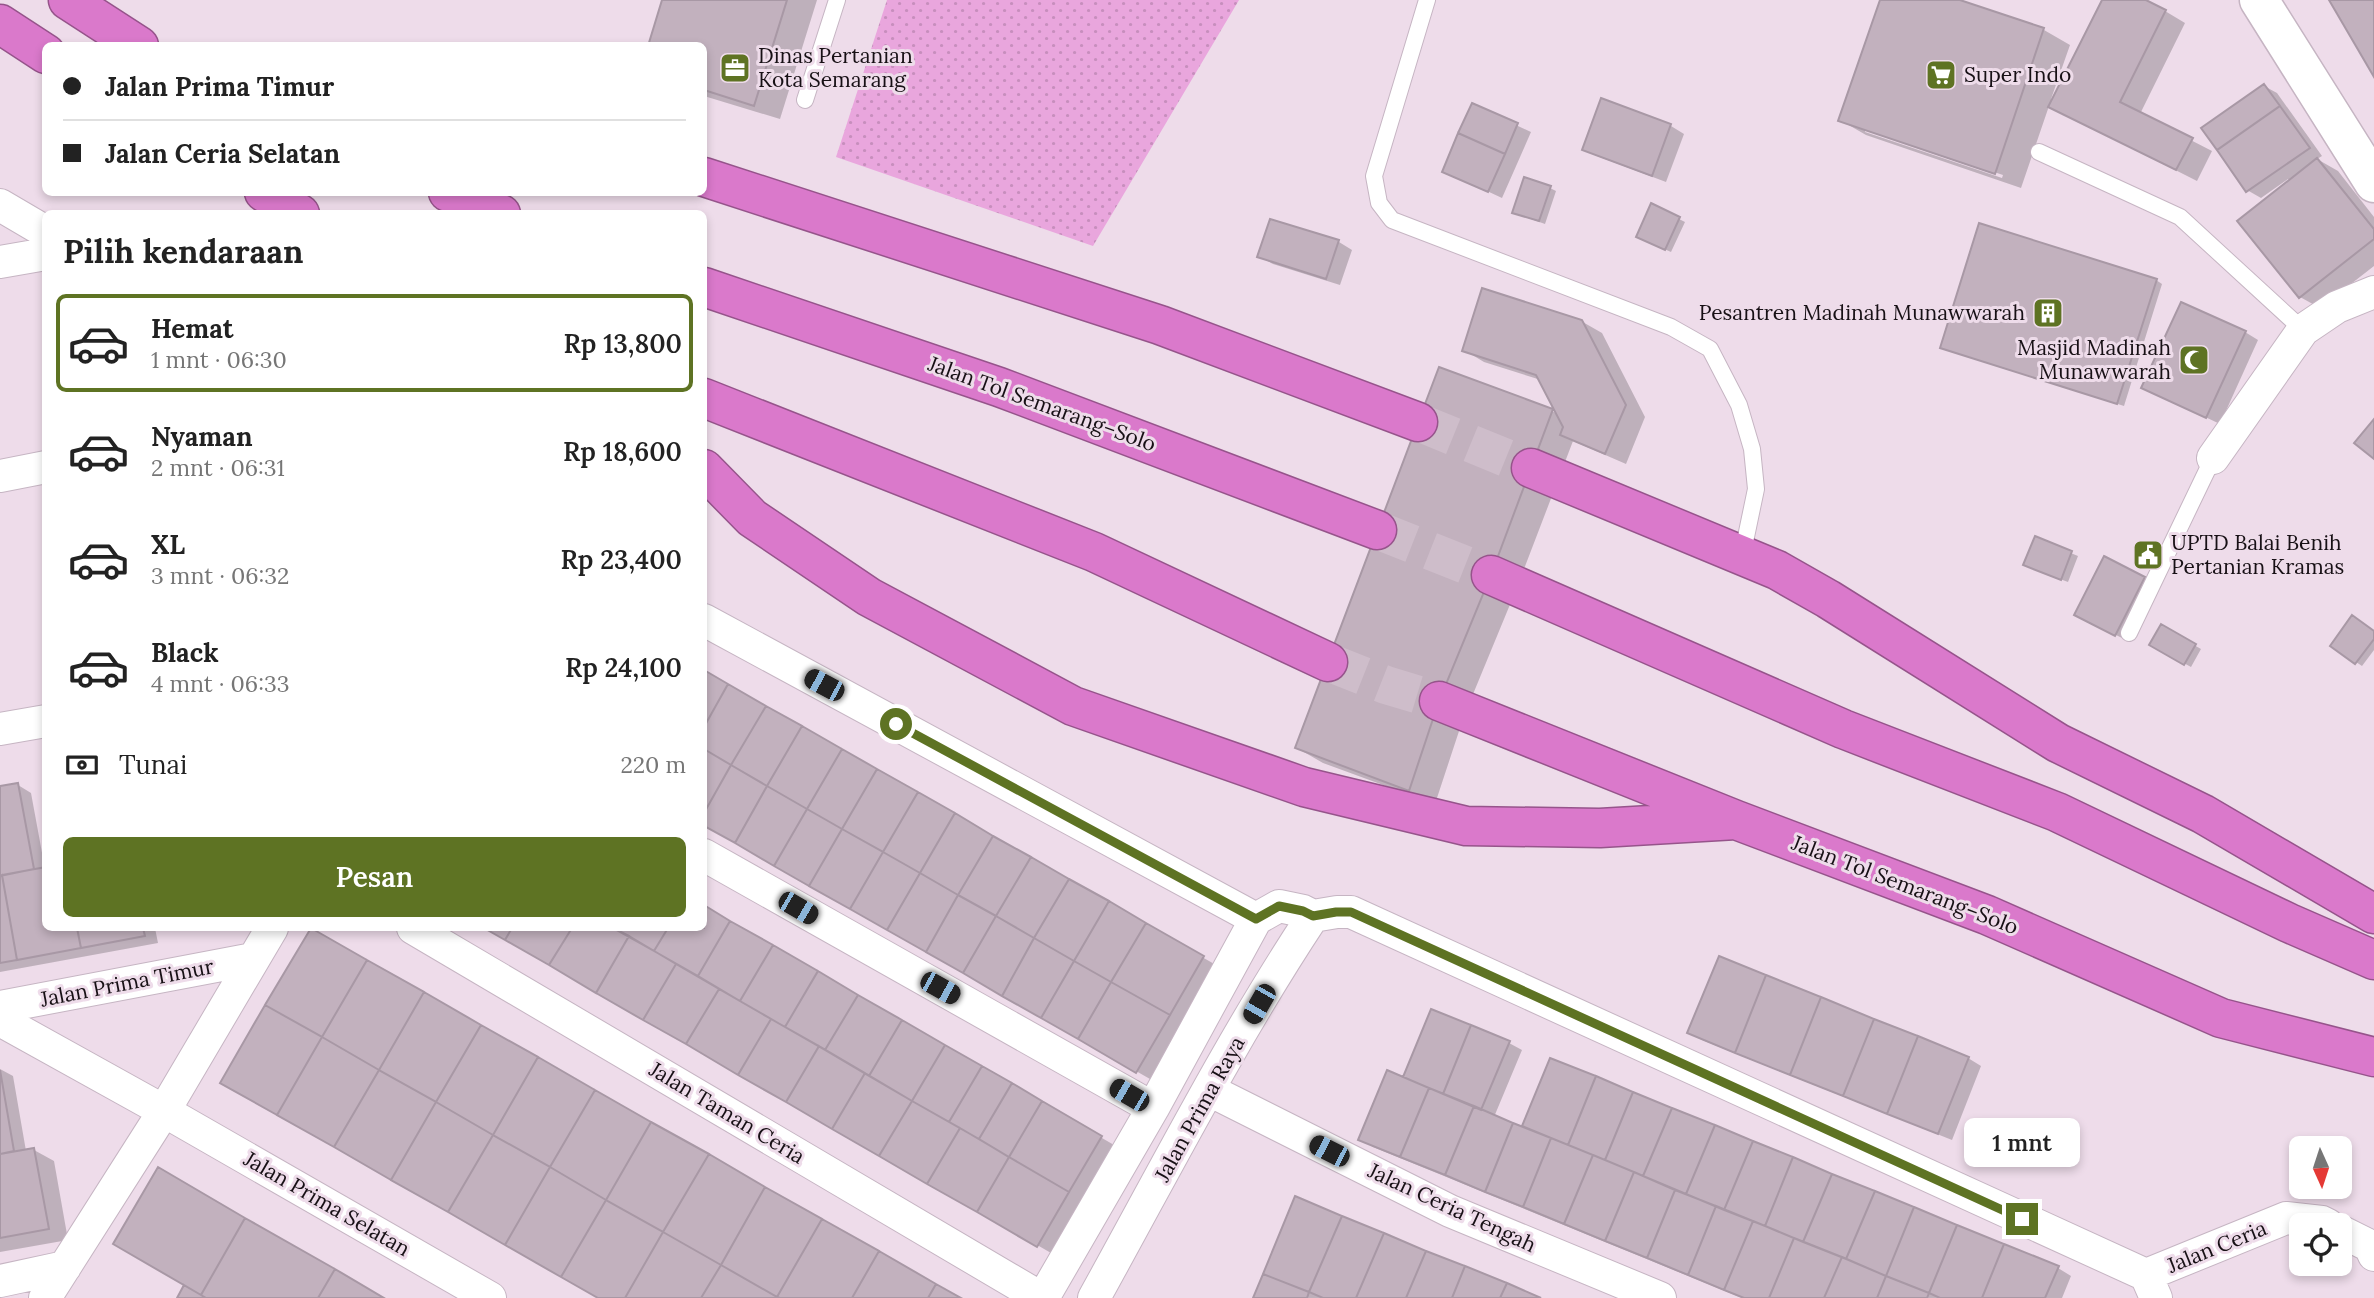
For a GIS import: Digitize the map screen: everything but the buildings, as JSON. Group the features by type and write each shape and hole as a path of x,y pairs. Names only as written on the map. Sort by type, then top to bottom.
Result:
{"highway":[{"path":"68,0 133,42"},
{"path":"0,24 42,51"},
{"path":"707,178 1160,326 1418,422"},
{"path":"271,196 293,210"},
{"path":"458,196 492,210"},
{"name":"Jalan Tol Semarang–Solo","path":"707,288 999,387 1377,530"},
{"path":"707,399 1094,552 1328,662"},
{"path":"1531,468 1777,570 2058,743 2203,814 2374,914"},
{"path":"707,472 751,518 869,597 1061,700 1304,787 1466,826 1600,828 1736,820"},
{"path":"1491,575 1831,723 2057,813 2289,923 2374,960"},
{"name":"Jalan Tol Semarang–Solo","path":"1438,701 1736,820 1987,915 2221,1018 2374,1056"}],"main road":[{"path":"2259,0 2374,183"}],"street":[{"path":"0,205 42,230"},
{"path":"0,262 42,255"},
{"path":"2213,458 2303,330 2337,307 2374,292"},
{"path":"0,476 42,468"},
{"path":"707,622 1256,919 1279,906 1313,916 1351,912 2151,1287"},
{"path":"0,729 42,722"},
{"path":"707,857 1153,1108"},
{"name":"Jalan Prima Raya","path":"1094,1298 1209,1090 1283,962 1313,916"},
{"name":"Jalan Prima Raya","path":"1042,1298 1153,1108 1256,919"},
{"name":"Jalan Prima Timur","path":"45,1298 164,1111 270,931"},
{"name":"Jalan Taman Ceria","path":"418,931 1042,1298"},
{"name":"Jalan Prima Timur","path":"0,1007 253,959"},
{"name":"Jalan Prima Timur","path":"0,1020 164,1111"},
{"name":"Jalan Ceria Tengah","path":"1209,1090 1450,1211 1660,1298"},
{"name":"Jalan Prima Selatan","path":"164,1111 490,1298"},
{"name":"Jalan Ceria","path":"2151,1287 2289,1218"},
{"path":"2352,1237 2370,1246 2374,1255"},
{"path":"0,1280 65,1267"}],"lane":[{"path":"805,100 837,0"},
{"path":"1427,0 1374,176 1379,203 1392,220 1671,327 1710,349 1739,405 1752,449 1756,489 1742,556"},
{"path":"2039,152 2180,217 2303,330"},
{"path":"2129,633 2213,458"}],"shaded area":[{"path":"887,0 1239,0 1093,246 836,157"}],"tunnel":[{"path":"1418,422 1531,468"},
{"path":"1377,530 1491,575"},
{"path":"1328,662 1386,685 1439,701"}],"place":[{"name":"Dinas Pertanian Kota Semarang","path":"735,68"},
{"name":"Super Indo","path":"1941,75"},
{"name":"Pesantren Madinah Munawwarah","path":"2048,313"},
{"name":"Masjid Madinah Munawwarah","path":"2194,360"},
{"name":"UPTD Balai Benih Pertanian Kramas","path":"2148,555"}],"route":[{"path":"896,724 1256,919 1279,906 1313,916 1351,912 2022,1219"}]}
